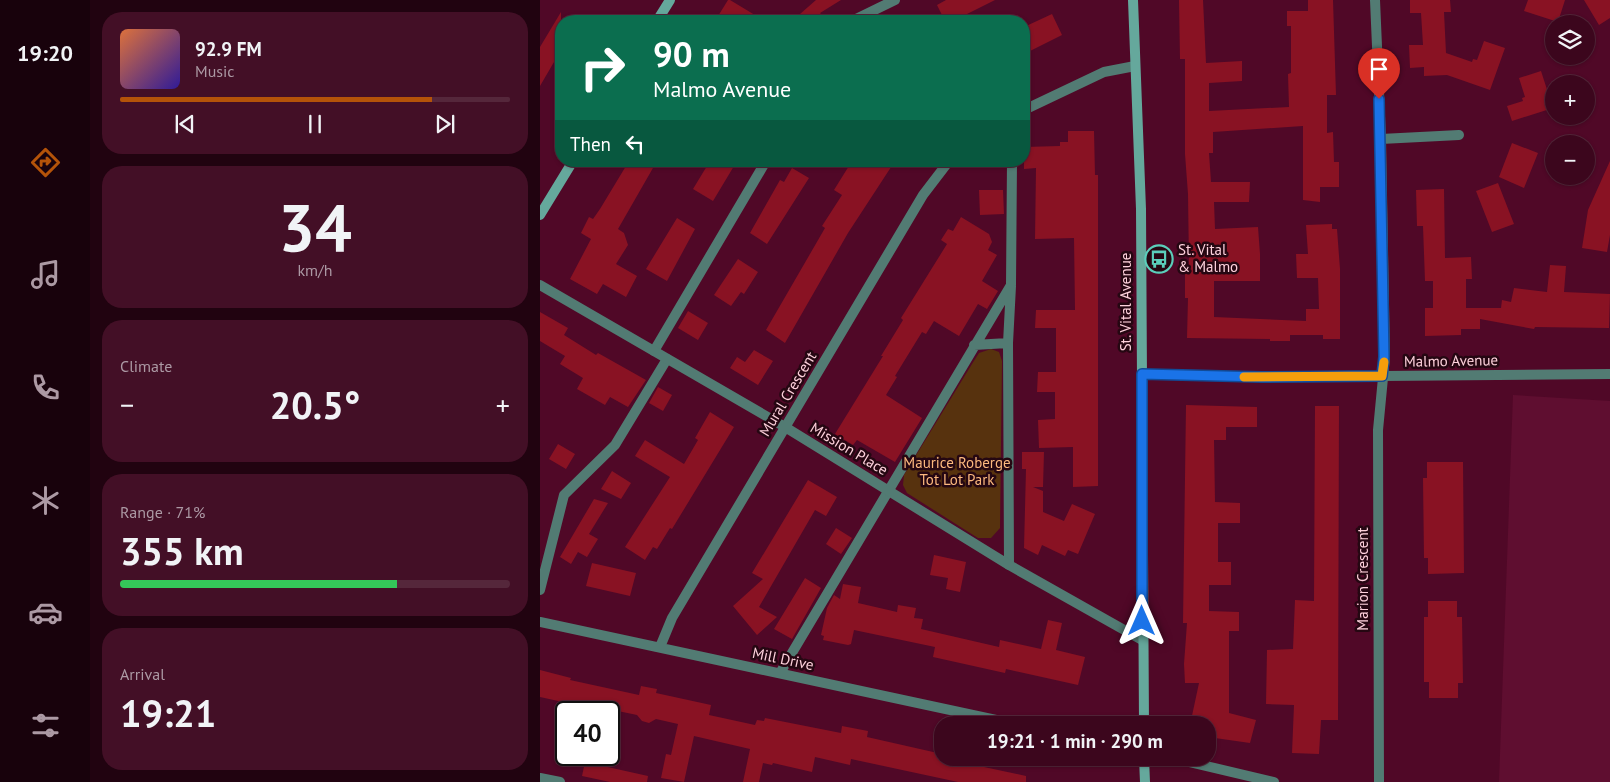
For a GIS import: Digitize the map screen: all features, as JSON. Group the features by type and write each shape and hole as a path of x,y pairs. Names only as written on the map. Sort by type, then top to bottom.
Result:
{"street":[{"path":"661,15 670,0"},
{"path":"864,15 895,0"},
{"name":"St. Vital Avenue","path":"1133,0 1141,209 1144,716"},
{"name":"Marion Crescent","path":"1375,0 1381,139 1384,357 1378,430 1379,782"},
{"path":"1030,107 1104,72 1135,66"},
{"path":"1381,139 1459,135"},
{"path":"540,215 569,167"},
{"path":"654,352 762,167"},
{"name":"Mural Crescent","path":"660,647 672,618 923,195 944,167"},
{"path":"1010,565 1008,343 1011,285 1012,167"},
{"name":"Mission Place","path":"540,284 785,428 1010,565 1142,640"},
{"path":"780,673 1011,285"},
{"path":"974,345 1008,343"},
{"path":"540,590 564,494 614,445 667,359"},
{"name":"Malmo Avenue","path":"1142,374 1262,377 1610,374"},
{"name":"Mill Drive","path":"540,622 978,716"},
{"path":"1144,766 1145,782"},
{"path":"1206,766 1274,782"},
{"path":"540,778 560,782"}],"shaded area":[{"path":"1513,395 1610,401 1610,782 1499,782"}],"green space":[{"name":"Maurice Roberge Tot Lot Park","path":"991,349 999,352 1002,361 1000,528 991,538 978,538 907,493 903,485 904,475 979,353"}],"building":[{"path":"728,0 730,0 755,15 719,15"},
{"path":"816,0 841,0 820,13 822,15 799,15"},
{"path":"946,0 995,0 965,15 942,15 937,5"},
{"path":"1179,0 1203,0 1206,63 1242,61 1242,81 1209,83 1209,111 1289,107 1288,74 1291,73 1291,26 1287,26 1287,11 1308,11 1308,0 1333,0 1336,95 1327,95 1327,133 1333,132 1334,162 1339,162 1339,187 1320,187 1320,202 1303,200 1303,126 1213,132 1213,153 1209,153 1211,182 1250,182 1249,202 1214,202 1215,229 1258,227 1260,254 1260,281 1214,281 1214,317 1306,321 1306,309 1319,309 1318,278 1297,278 1296,254 1308,254 1306,225 1332,224 1332,229 1337,229 1340,269 1340,339 1323,339 1323,335 1290,335 1290,341 1187,338 1188,298 1185,298 1185,274 1187,274 1189,264 1188,194 1185,154 1185,59 1180,59"},
{"path":"1410,0 1450,0 1451,12 1444,12 1446,53 1472,62 1473,59 1477,60 1484,41 1505,48 1490,90 1447,75 1424,76 1424,67 1410,68 1409,45 1423,45 1421,13 1410,13"},
{"path":"1528,0 1565,0 1560,15 1545,15 1545,18 1524,11"},
{"path":"1584,0 1610,0 1610,18 1599,25 1595,15 1593,15"},
{"path":"1052,14 1062,35 1030,51 1030,24"},
{"path":"555,22 555,60 540,86 540,47"},
{"path":"1541,71 1545,83 1545,111 1512,121 1507,106 1523,101 1522,98 1525,97 1519,78"},
{"path":"1068,131 1094,131 1095,175 1098,175 1098,486 1073,487 1073,447 1039,448 1038,420 1055,419 1055,392 1037,392 1038,372 1056,372 1056,328 1035,328 1036,310 1075,310 1074,238 1035,239 1036,168 1024,169 1024,167 1030,167 1030,147 1060,146 1060,142 1068,142"},
{"path":"1512,143 1538,153 1524,188 1499,177"},
{"path":"1610,161 1610,235 1607,252 1582,248 1588,210"},
{"path":"625,167 654,167 618,229 624,233 628,245 616,264 637,276 626,297 603,284 597,294 570,279 591,239 581,233 589,217 593,219"},
{"path":"706,167 733,167 713,201 693,189"},
{"path":"848,167 891,167 848,233 785,343 766,330 825,228 822,226 842,195 834,190"},
{"path":"792,168 809,178 767,244 750,233 780,180 784,182"},
{"path":"1498,183 1514,224 1492,232 1476,191"},
{"path":"1444,189 1445,258 1471,257 1472,279 1466,279 1466,308 1501,308 1502,300 1511,302 1514,288 1547,292 1550,265 1566,266 1564,292 1610,294 1609,328 1535,327 1534,329 1480,319 1480,329 1461,329 1461,335 1425,336 1425,308 1433,308 1433,281 1425,281 1423,226 1417,226 1416,190"},
{"path":"979,190 1003,190 1004,214 980,215"},
{"path":"961,217 989,234 992,242 988,250 997,255 982,281 998,291 987,309 978,304 959,336 934,321 926,334 922,332 895,376 897,377 886,395 922,418 895,462 857,440 853,445 835,434 883,356 881,356 903,320 901,318 947,244 941,240 948,229 953,231"},
{"path":"677,218 695,229 667,281 646,269"},
{"path":"738,259 758,272 744,294 741,292 731,306 714,295"},
{"path":"688,311 708,323 698,340 678,328"},
{"path":"540,312 568,328 564,335 596,355 598,353 646,380 628,407 610,397 605,405 577,389 583,378 560,364 565,356 540,341"},
{"path":"754,350 773,361 758,385 730,368 737,357 745,362"},
{"path":"658,387 672,395 663,411 649,403"},
{"path":"1186,405 1257,407 1257,427 1226,427 1226,440 1214,440 1215,502 1240,503 1240,523 1218,523 1218,562 1231,562 1231,585 1209,585 1209,611 1239,612 1239,631 1229,631 1229,713 1256,720 1250,743 1216,738 1216,716 1192,716 1199,683 1185,683 1184,664 1187,623 1183,623"},
{"path":"1315,406 1339,406 1338,720 1321,720 1319,754 1292,753 1294,705 1266,704 1267,650 1293,649 1295,600 1314,601"},
{"path":"710,412 734,427 672,529 670,528 657,549 653,547 645,560 625,547 670,477 635,456 645,440 684,464 698,440 695,438"},
{"path":"558,444 575,454 566,469 549,459"},
{"path":"1022,452 1044,452 1043,487 1033,487 1043,491 1043,512 1064,521 1072,504 1095,514 1078,554 1068,550 1065,556 1042,545 1038,555 1024,548 1026,469 1022,469"},
{"path":"1427,462 1463,462 1464,573 1428,574 1428,558 1424,558 1423,478 1427,478"},
{"path":"612,471 631,483 621,499 601,489"},
{"path":"808,480 837,497 826,516 815,510 759,607 777,617 757,635 733,606 763,579 752,573"},
{"path":"594,499 608,503 589,534 598,539 587,557 578,552 571,564 560,557"},
{"path":"836,528 852,538 841,554 826,544"},
{"path":"934,555 966,562 960,592 946,589 948,578 930,575"},
{"path":"592,563 636,573 630,596 586,586"},
{"path":"805,578 821,588 792,639 774,629"},
{"path":"843,584 861,587 858,603 897,612 898,605 916,608 914,618 923,619 921,629 999,647 1000,640 1041,649 1048,620 1062,623 1056,650 1085,657 1078,685 1006,669 1005,673 933,657 935,647 854,630 851,644 848,645 823,640 824,636 821,635 827,608 834,595 840,599"},
{"path":"1428,601 1457,601 1457,617 1462,617 1463,683 1458,683 1458,698 1429,698 1429,682 1424,682 1424,617 1428,617"},
{"path":"540,670 571,678 570,680 639,695 641,686 657,689 656,693 711,705 709,715 755,725 757,720 764,721 765,718 841,733 842,726 868,731 867,737 934,752 934,766 979,766 1026,776 1026,782 958,782 851,759 850,765 815,757 812,772 773,763 772,765 763,763 759,782 743,782 750,749 694,736 684,782 661,778 666,754 671,755 678,724 656,719 649,723 642,721 637,715 620,711 620,701 558,701 540,697"},
{"path":"584,766 603,766 648,776 647,782 610,782 582,776"}],"slow traffic":[{"path":"1244,377 1382,376 1384,362"}],"place":[{"name":"St. Vital & Malmo","path":"1159,259"}],"route":[{"path":"1142,621 1142,374 1262,377 1382,376 1384,357 1379,99"}]}
